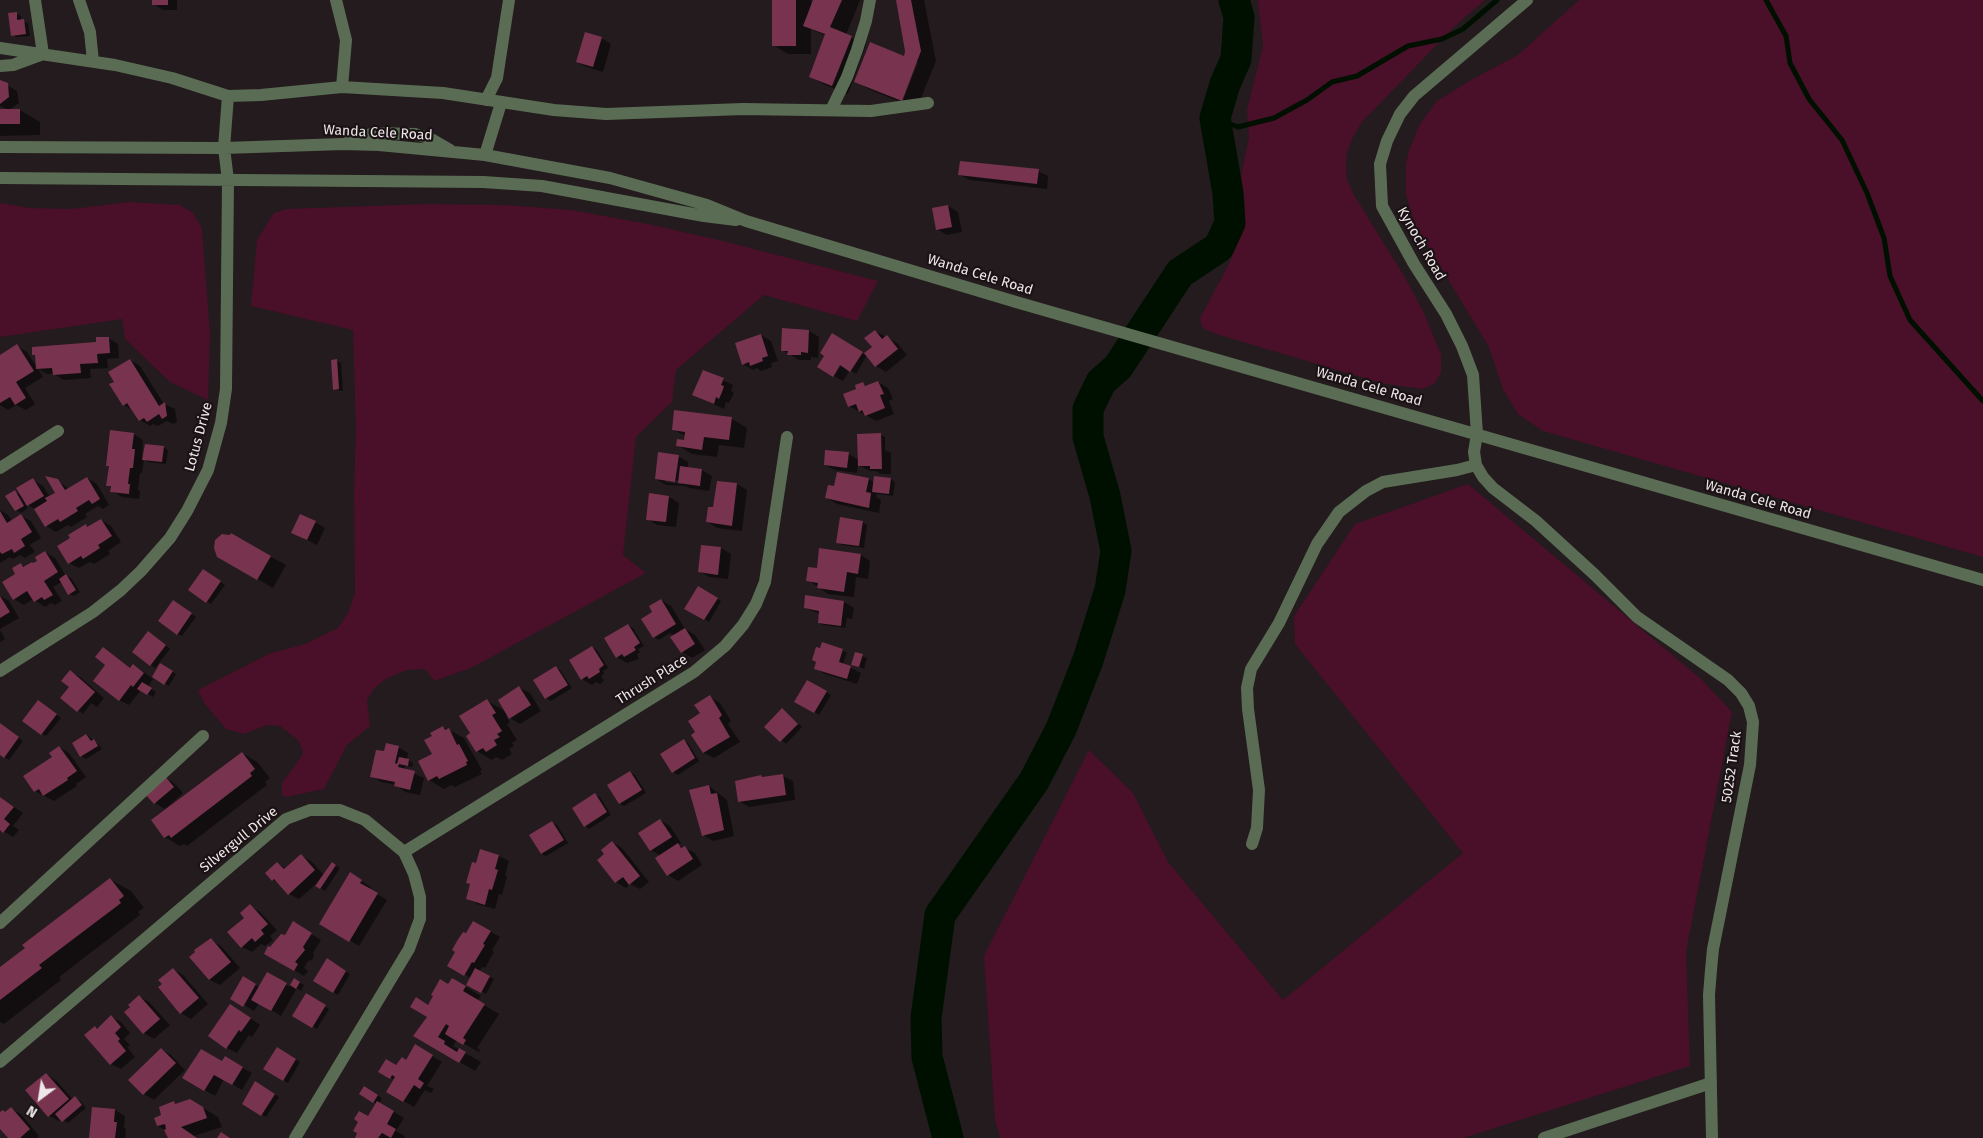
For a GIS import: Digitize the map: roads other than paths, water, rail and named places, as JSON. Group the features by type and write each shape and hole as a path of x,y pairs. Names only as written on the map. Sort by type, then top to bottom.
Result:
{"street":[{"path":"36,0 43,54"},
{"path":"78,0 90,32 93,61"},
{"path":"336,0 346,40 342,87"},
{"path":"486,100 497,78 501,61 509,0"},
{"path":"831,110 848,77 858,50 870,0"},
{"name":"Kynoch Road","path":"1477,434 1473,375 1462,346 1446,314 1414,264 1382,206 1380,164 1387,141 1400,114 1414,96 1527,0"},
{"path":"0,48 93,61 172,78 228,96 262,95 342,87 443,93 501,103 606,114 743,110 871,110 928,103"},
{"path":"0,66 13,65 43,54"},
{"name":"Lotus Drive","path":"0,671 93,612 122,590 170,538 187,511 208,470 221,423 226,390 228,180 224,148 228,96"},
{"path":"484,154 501,103"},
{"name":"Wanda Cele Road","path":"0,147 224,148 343,144 379,145 484,154 610,178 707,206 746,220 1016,302 1266,372 1983,580"},
{"name":"Wanda Cele Road","path":"0,178 493,182 542,186 704,216 746,220"},
{"path":"0,468 58,431"},
{"path":"1252,844 1257,828 1260,790 1248,708 1247,688 1252,669 1279,623 1321,537 1339,512 1352,500 1382,482 1457,470 1476,465 1474,452 1477,434"},
{"name":"Thrush Place","path":"404,852 694,672 725,646 743,625 756,604 765,582 786,437"},
{"name":"50252 Track","path":"1476,465 1493,488 1536,521 1596,575 1637,618 1728,680 1741,693 1749,706 1753,722 1750,765 1713,949 1709,995 1712,1138"},
{"path":"0,923 203,736"},
{"name":"Silvergull Drive","path":"0,1062 286,819 310,810 340,810 366,820 404,852 414,874 420,897 420,919 409,949 295,1138"},
{"path":"1544,1138 1711,1083"}],"waterway":[{"path":"948,1138 927,1057 926,1018 940,915 1034,781 1061,729 1088,660 1110,590 1116,551 1105,496 1088,437 1088,409 1101,382 1118,367 1180,273 1219,247 1230,223 1228,193 1215,118 1225,84 1236,59 1239,17 1234,0"},
{"path":"1215,118 1238,127 1274,118 1307,100 1332,82 1357,76 1408,46 1442,39 1463,29 1497,0"},
{"path":"1766,0 1786,36 1790,63 1809,99 1842,140 1867,193 1884,238 1890,276 1910,320 1983,401"}]}
